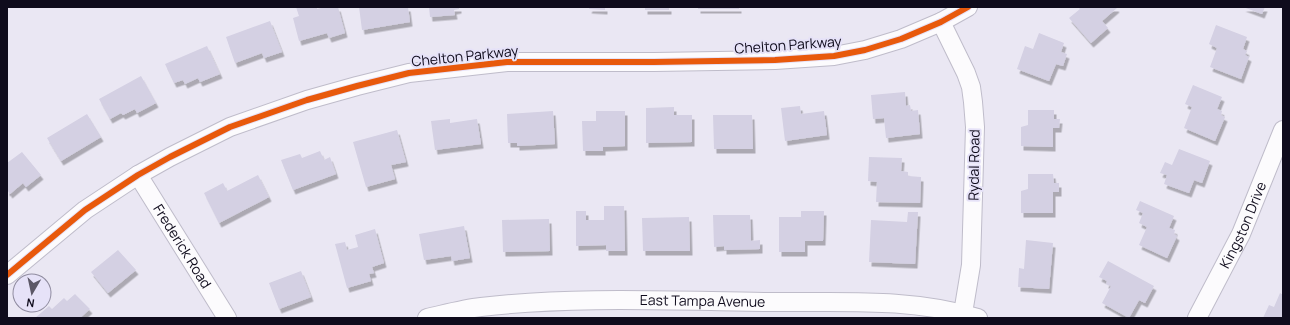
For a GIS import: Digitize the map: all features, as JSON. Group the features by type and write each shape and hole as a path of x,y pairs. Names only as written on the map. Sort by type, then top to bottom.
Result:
{"street":[{"name":"Chelton Parkway","path":"7,274 85,210 138,175 196,143 258,116 357,86 408,73 507,62 775,60 834,56 864,50 901,39 942,22 968,7"},
{"name":"Rydal Road","path":"942,22 966,73 971,87 973,102 975,127 970,316"},
{"name":"Kingston Drive","path":"1197,318 1241,234 1283,130"},
{"name":"Frederick Road","path":"138,175 227,318"},
{"name":"East Tampa Avenue","path":"427,318 480,307 568,300 880,303 914,306 970,316"}],"building":[{"path":"296,7 317,7 317,9 325,7 338,7 345,33 329,38 327,33 299,41 293,18 299,16"},
{"path":"359,7 408,7 410,22 362,30"},
{"path":"429,7 459,7 459,9 454,10 455,15 430,17"},
{"path":"590,7 605,7 605,10 589,9"},
{"path":"645,7 669,7 669,10 645,10"},
{"path":"698,7 739,7 739,9 698,9"},
{"path":"1078,7 1117,8 1102,21 1108,28 1091,43 1069,18 1080,9"},
{"path":"1243,7 1265,7 1262,14"},
{"path":"270,21 282,52 264,58 262,53 235,63 226,37"},
{"path":"1216,25 1247,37 1243,49 1247,51 1245,55 1249,57 1241,79 1210,67 1217,48 1209,44"},
{"path":"1039,33 1064,43 1061,52 1067,54 1063,66 1056,64 1049,81 1017,69 1025,46 1033,49"},
{"path":"207,46 220,74 200,82 198,78 185,84 183,80 174,83 165,64"},
{"path":"141,76 156,103 137,113 135,109 123,115 121,113 110,119 99,99"},
{"path":"1193,85 1222,97 1217,109 1222,111 1221,115 1225,117 1215,141 1184,128 1192,107 1185,104"},
{"path":"905,92 906,106 910,105 911,111 918,110 920,134 886,138 884,118 873,119 871,95"},
{"path":"800,106 801,114 824,111 827,135 785,141 781,108"},
{"path":"674,107 674,115 692,115 692,142 646,143 646,108"},
{"path":"1028,110 1054,110 1054,119 1060,119 1059,128 1053,128 1053,147 1021,146 1021,127 1028,125"},
{"path":"553,111 555,144 517,146 517,143 508,143 507,114"},
{"path":"596,111 625,111 625,146 603,147 603,151 583,151 582,121 596,121"},
{"path":"87,114 101,137 61,161 47,138"},
{"path":"713,115 752,115 753,149 714,149"},
{"path":"450,119 450,123 477,119 481,144 435,150 431,121"},
{"path":"397,130 406,162 391,165 395,179 366,187 353,142"},
{"path":"1179,149 1210,161 1202,183 1194,180 1189,193 1164,184 1167,175 1160,173 1165,162 1172,165"},
{"path":"320,151 324,160 330,157 336,174 293,190 281,160 300,154 302,158"},
{"path":"22,152 41,175 26,187 23,183 10,194 8,191 7,192 7,163"},
{"path":"869,157 902,158 901,171 908,172 908,176 921,177 920,203 876,202 877,182 868,181"},
{"path":"1028,174 1053,174 1054,183 1059,183 1059,192 1053,192 1053,213 1021,213 1021,191 1028,189"},
{"path":"258,175 269,197 219,223 204,193 223,183 227,191"},
{"path":"1140,201 1174,216 1169,228 1175,230 1174,234 1177,236 1167,258 1139,245 1147,227 1139,223 1143,213 1136,210"},
{"path":"604,206 624,206 625,251 606,251 606,245 576,246 576,211 586,211 586,220 604,220"},
{"path":"801,211 824,211 823,241 805,241 805,252 779,252 779,217 801,217"},
{"path":"908,212 918,212 915,264 869,262 871,220 907,222"},
{"path":"713,215 750,215 751,241 760,240 760,249 724,250 724,246 714,247"},
{"path":"689,217 690,251 643,251 642,218"},
{"path":"549,219 550,251 503,252 502,220"},
{"path":"464,226 470,258 452,261 451,256 424,260 419,234"},
{"path":"375,229 384,263 372,267 374,273 369,274 371,281 347,288 335,244 345,242 347,250 358,247 355,235"},
{"path":"1026,240 1053,243 1049,289 1018,287 1019,268 1024,269"},
{"path":"118,250 136,270 108,293 91,272"},
{"path":"1108,261 1154,286 1145,303 1139,300 1129,318 1102,303 1111,286 1106,284 1107,281 1099,277"},
{"path":"301,271 311,297 279,309 269,283"},
{"path":"1280,293 1283,295 1283,318 1263,318 1269,305 1274,307"},
{"path":"75,294 90,309 80,318 35,318 41,313 52,313 52,309 64,298 67,301"}],"cycle path":[{"path":"7,275 85,210 138,175 170,157 230,127 307,100 357,86 409,73 507,62 775,60 834,56 865,50 901,39 941,22 968,7"}]}
